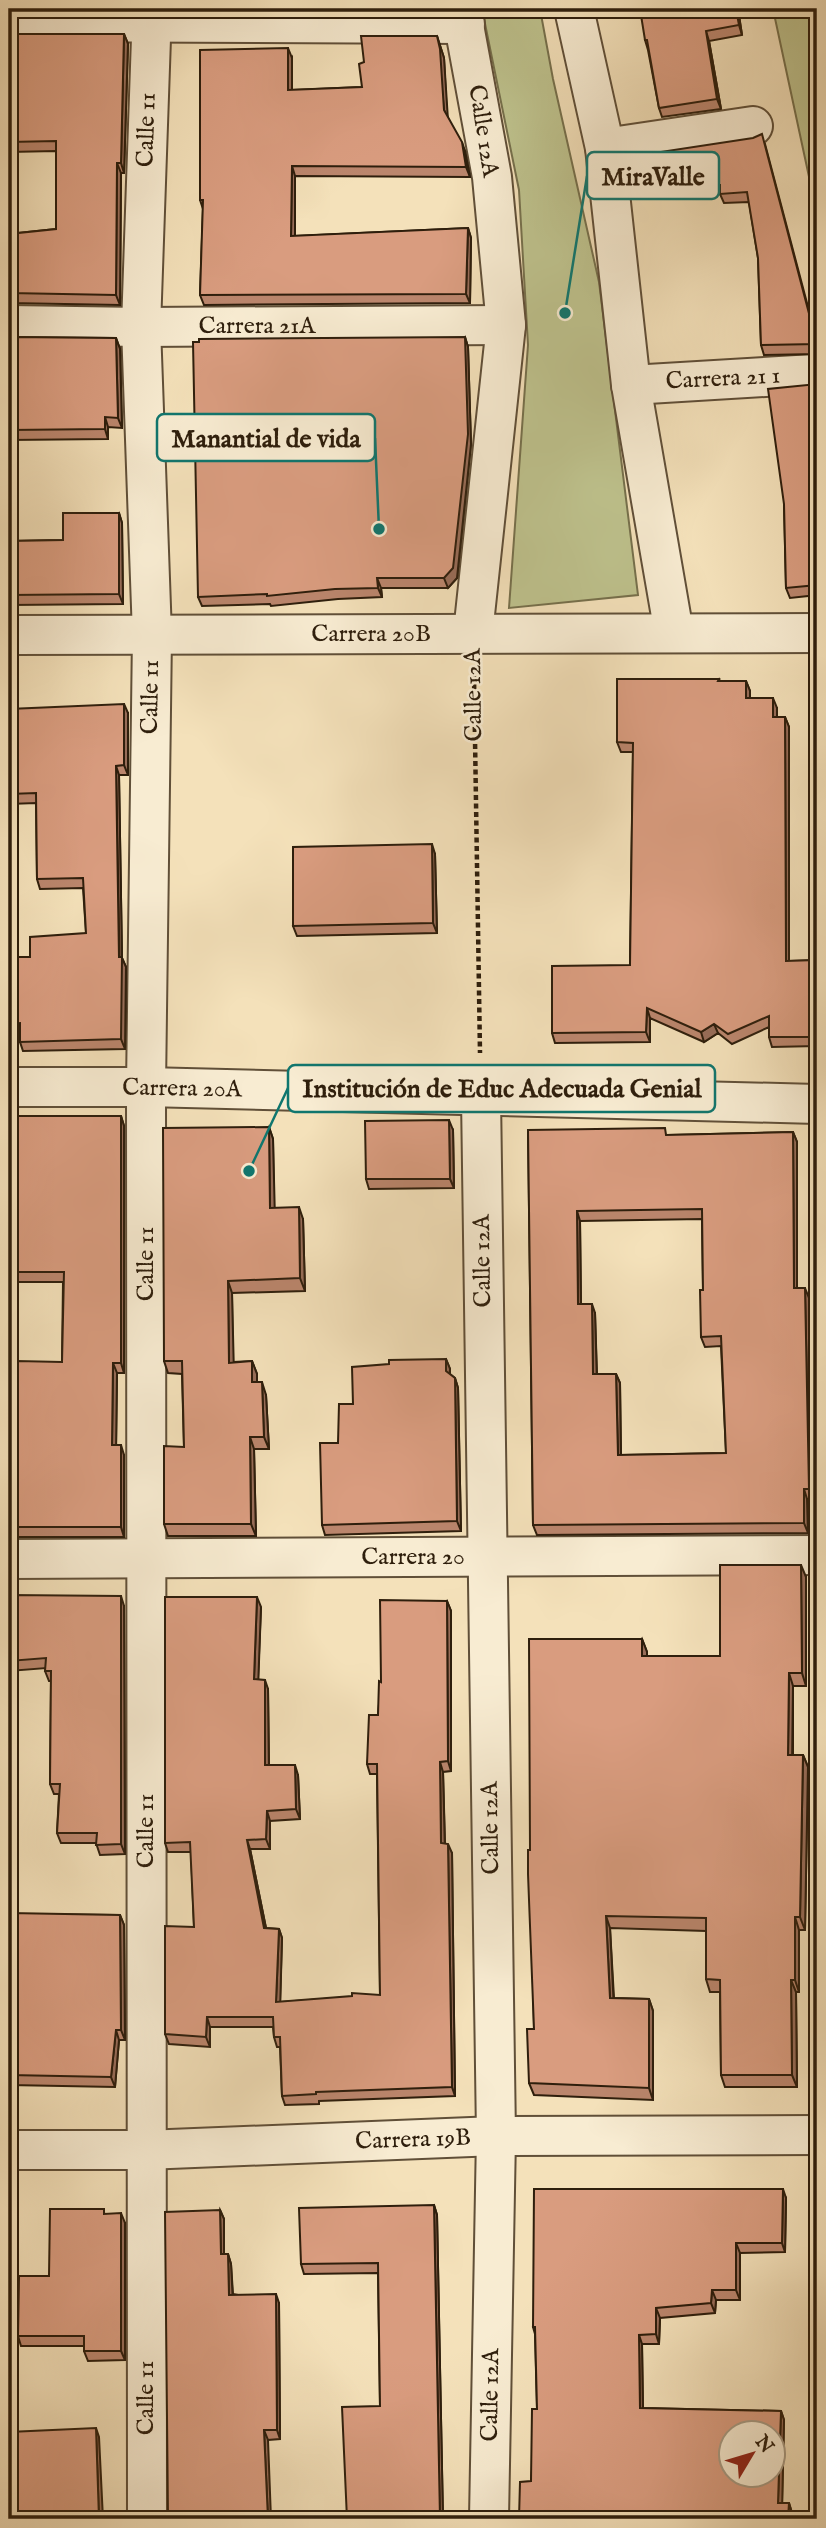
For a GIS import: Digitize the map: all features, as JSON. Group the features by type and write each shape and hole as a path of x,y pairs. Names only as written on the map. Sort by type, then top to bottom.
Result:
{"street":[{"path":"574,9 605,148 631,385 674,633"},
{"path":"9,22 152,16 463,16"},
{"name":"Calle 11","path":"147,2519 146,1087 152,635 141,327 152,16"},
{"name":"Calle 12A","path":"463,16 492,177 506,325 473,634"},
{"path":"605,148 753,126"},
{"name":"Carrera 21A","path":"9,325 506,325"},
{"name":"Carrera 21 1","path":"631,385 814,374"},
{"name":"Carrera 20B","path":"9,635 817,633"},
{"name":"Carrera 20A","path":"9,1087 146,1087 817,1104"},
{"name":"Calle 12A","path":"481,1097 496,2136 489,2519"},
{"name":"Carrera 20","path":"9,1559 817,1555"},
{"name":"Carrera 19B","path":"9,2150 145,2150 496,2136 817,2135"}],"path":[{"name":"Calle 12A","path":"473,634 481,1097"}],"green space":[{"path":"482,9 540,9 599,282 638,595 509,608 528,345 519,190"},
{"path":"773,9 817,9 817,214"}],"building":[{"path":"640,9 736,9 739,25 706,31 717,99 659,108"},
{"path":"9,34 124,34 121,163 117,163 116,295 9,293 9,234 56,229 56,141 9,142"},
{"path":"361,36 437,36 444,110 462,142 466,167 292,166 291,236 468,228 466,294 200,295 203,200 200,200 200,50 288,48 288,90 362,87 359,64 364,62"},
{"path":"762,134 817,344 761,345 758,258 747,192 720,194 720,185 641,189 634,156 753,138"},
{"path":"9,337 116,338 118,418 105,417 105,429 9,430"},
{"path":"465,337 468,434 453,568 444,578 377,578 378,588 267,596 198,597 193,342 199,342 199,339"},
{"path":"817,384 817,585 786,588 784,504 768,389"},
{"path":"63,513 119,513 119,594 9,595 9,541 63,540"},
{"path":"617,679 746,681 746,698 773,698 773,717 785,717 786,961 817,960 817,1037 769,1037 769,1016 728,1034 714,1024 701,1032 647,1008 646,1032 552,1033 552,966 630,965 633,743 617,742"},
{"path":"124,704 124,765 116,766 119,957 122,957 121,1039 20,1042 20,1023 9,1024 9,957 30,957 30,937 86,933 83,878 37,879 36,793 9,794 9,709"},
{"path":"432,844 433,923 293,926 293,847"},
{"path":"9,1116 121,1116 121,1363 113,1363 112,1445 121,1445 121,1527 9,1527 9,1443 15,1443 17,1361 62,1362 64,1272 9,1272"},
{"path":"449,1120 450,1179 366,1179 365,1121"},
{"path":"269,1127 270,1208 299,1207 300,1278 228,1281 229,1363 252,1361 252,1382 262,1382 264,1437 250,1437 251,1524 164,1524 164,1446 184,1447 182,1361 164,1361 163,1128"},
{"path":"665,1128 666,1135 793,1132 794,1288 805,1288 809,1489 804,1489 804,1523 533,1525 528,1130","holes":["702,1209 703,1290 700,1290 701,1337 721,1336 726,1453 618,1455 616,1374 593,1374 592,1304 578,1304 577,1211"]},
{"path":"446,1359 446,1371 455,1378 457,1521 322,1525 320,1443 338,1443 339,1404 353,1404 352,1367 389,1364 389,1360"},
{"path":"720,1565 801,1565 802,1673 789,1673 788,1755 803,1755 800,1917 795,1917 795,1980 791,1980 792,2075 721,2075 720,1980 706,1979 706,1918 606,1916 610,1998 649,1999 649,2088 529,2083 527,2029 534,2029 528,1874 529,1639 642,1639 642,1656 720,1656"},
{"path":"9,1595 121,1596 121,1844 96,1845 97,1833 57,1833 60,1784 50,1784 51,1671 45,1671 46,1658 9,1661"},
{"path":"165,1597 257,1597 254,1679 265,1680 265,1765 295,1765 296,1809 267,1811 266,1839 247,1840 264,1928 279,1929 276,2002 352,1996 352,1993 380,1995 377,1764 367,1764 369,1715 378,1715 379,1681 381,1682 380,1600 447,1601 448,1761 440,1762 441,1843 448,1844 452,2087 316,2092 282,2096 280,2037 274,2037 273,2017 207,2017 206,2037 165,2034 165,1926 194,1927 190,1842 165,1843"},
{"path":"9,1913 120,1915 121,2030 116,2030 111,2077 9,2075"},
{"path":"534,2189 783,2189 782,2243 736,2243 736,2290 712,2290 711,2303 656,2308 656,2334 639,2335 640,2408 781,2411 781,2420 718,2420 718,2490 778,2490 778,2503 789,2503 788,2519 519,2519 520,2482 531,2481 532,2409 537,2409"},
{"path":"434,2205 440,2519 347,2519 342,2407 380,2406 378,2263 301,2264 299,2208"},
{"path":"50,2209 104,2209 104,2214 121,2213 121,2351 84,2351 84,2336 18,2336 19,2276 49,2276"},
{"path":"220,2210 221,2254 228,2254 229,2295 276,2294 277,2430 264,2430 268,2519 168,2519 165,2212"},
{"path":"96,2428 99,2519 9,2519 9,2432"}],"place":[{"name":"MiraValle","path":"565,313"},
{"name":"Manantial de vida","path":"379,529"},
{"name":"Institución de Educ Adecuada Genial","path":"249,1171"}]}
